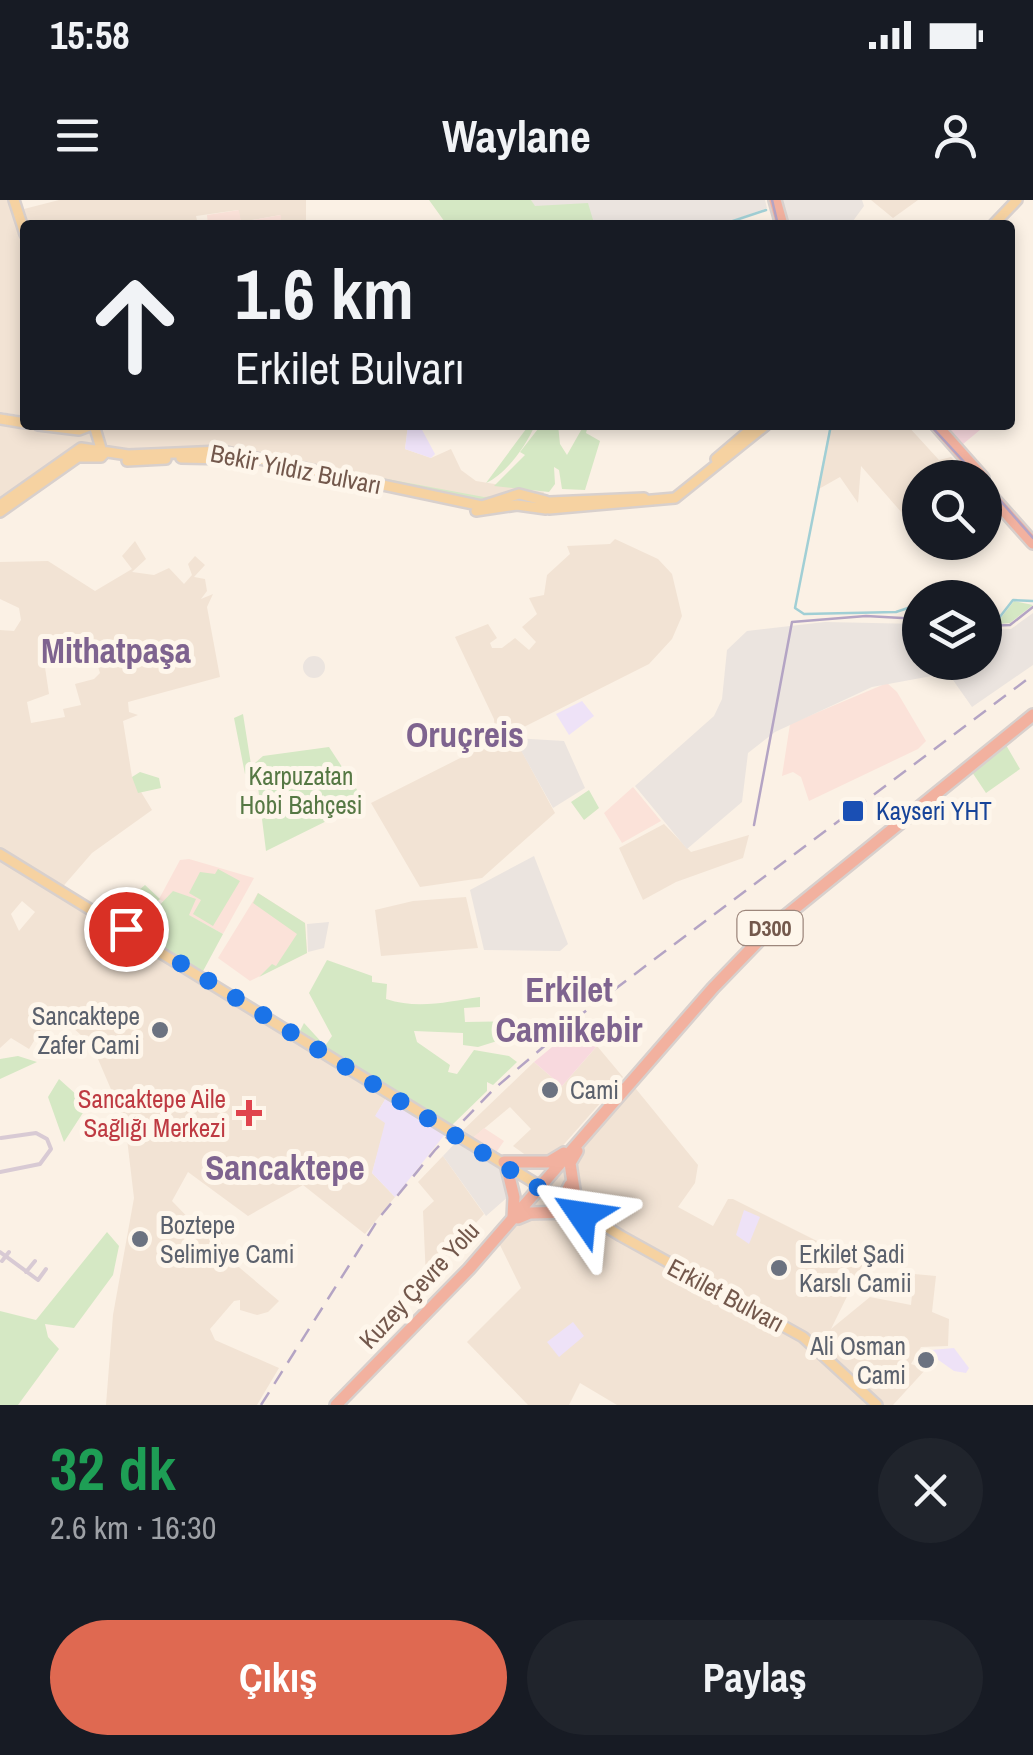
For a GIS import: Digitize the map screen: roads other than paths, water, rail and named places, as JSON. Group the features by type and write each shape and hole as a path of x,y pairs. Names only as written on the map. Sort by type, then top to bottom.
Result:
{"highway":[{"path":"932,430 959,460"},
{"path":"940,430 967,460"},
{"path":"1002,499 1033,534"},
{"path":"1002,508 1033,543"},
{"name":"D300","path":"532,1189 550,1185 587,1135 714,990 775,927 1033,716"},
{"path":"512,1222 516,1210 506,1165 554,1160 587,1135"},
{"path":"512,1222 528,1213 577,1210 570,1162 587,1135"},
{"path":"542,1164 550,1168 550,1185 555,1208 543,1214 533,1205 530,1168 542,1164"},
{"name":"Kuzey Çevre Yolu","path":"337,1405 512,1222 532,1189"}],"main road":[{"path":"996,220 1014,200"},
{"path":"89,430 97,451"},
{"name":"Bekir Yıldız Bulvarı","path":"0,508 72,452 97,451 222,451 482,506 505,495 524,494 548,505 672,494 750,430"},
{"name":"Bekir Yıldız Bulvarı","path":"97,451 135,461 214,456 480,511 514,505 658,504 675,498 760,430"},
{"path":"0,855 204,976 295,1037 506,1165"},
{"path":"295,1037 460,1135 506,1165 532,1189"},
{"path":"460,1135 472,1134"},
{"name":"Erkilet Bulvarı","path":"550,1185 577,1210 812,1348 875,1405"},
{"name":"Erkilet Bulvarı","path":"577,1210 711,1282 810,1343 875,1405"},
{"path":"810,1343 825,1339 826,1356"}],"waterway":[{"path":"736,220 766,210"},
{"path":"830,430 795,608 804,614 902,610"},
{"path":"1002,614 1013,600 1033,601"}],"tram line":[{"path":"772,200 777,220"},
{"path":"935,430 962,460"},
{"path":"1002,502 1033,538"},
{"path":"1002,625 1010,625 1033,607"},
{"path":"754,825 792,622 866,616 902,618"}],"railway":[{"path":"261,1405 379,1218 435,1150 494,1089 583,1013 1033,675"}],"place":[{"name":"Kayseri YHT","path":"853,811"},
{"name":"Sancaktepe Zafer Cami","path":"160,1030"},
{"name":"Cami","path":"550,1090"},
{"name":"Sancaktepe Aile Sağlığı Merkezi","path":"249,1113"},
{"name":"Boztepe Selimiye Cami","path":"140,1239"},
{"name":"Erkilet Şadi Karslı Camii","path":"779,1268"},
{"name":"Ali Osman Cami","path":"926,1360"}],"district":[{"name":"Mithatpaşa","path":"116,650"},
{"name":"Oruçreis","path":"465,734"},
{"name":"Erkilet Camiikebir","path":"569,1009"},
{"name":"Sancaktepe","path":"285,1167"}],"park label":[{"name":"Karpuzatan Hobi Bahçesi","path":"301,790"}]}
